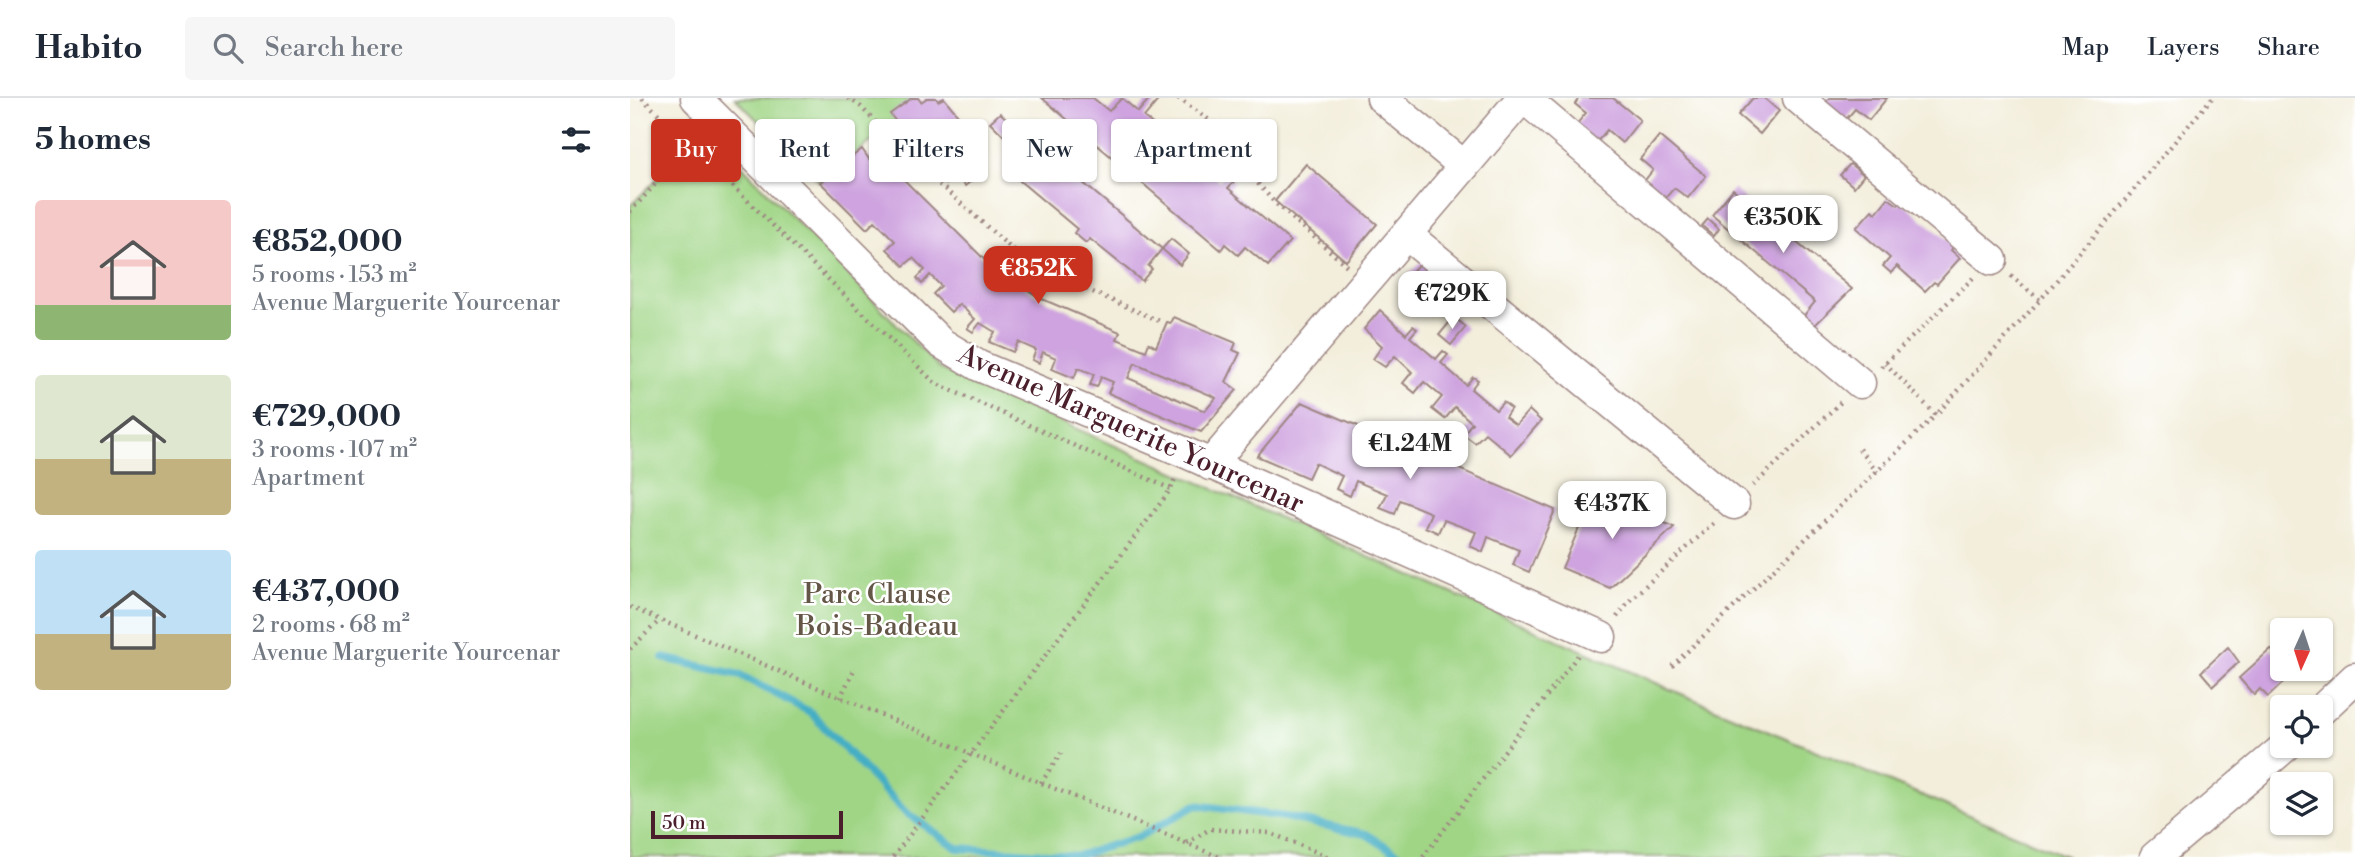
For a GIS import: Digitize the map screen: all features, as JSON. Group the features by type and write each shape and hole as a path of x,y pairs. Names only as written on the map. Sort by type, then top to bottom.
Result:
{"street":[{"path":"1382,98 1464,166"},
{"path":"1210,465 1523,98 1860,383"},
{"path":"1798,98 1992,260"},
{"name":"Avenue Marguerite Yourcenar","path":"700,112 941,343 979,366 1597,635"},
{"path":"1407,235 1734,504"},
{"path":"2333,699 2355,678"},
{"path":"2155,857 2272,758"}],"path":[{"path":"848,98 860,106 913,161 1011,248 1049,273 1162,322"},
{"path":"1178,98 1212,121 1240,152 1254,179 1274,202 1367,282"},
{"path":"1672,666 1936,415 2040,300 2212,98"},
{"path":"630,212 690,146 700,112"},
{"path":"1423,857 1575,662 1629,601 1992,260 2040,300"},
{"path":"1885,363 1936,415"},
{"path":"1859,449 1877,472"},
{"path":"893,857 1171,489"},
{"path":"630,607 1219,857"},
{"path":"630,649 660,620"},
{"path":"840,698 855,668"},
{"path":"1041,783 1061,753"},
{"path":"1187,844 1210,828 1270,833 1329,857"}],"green space":[{"path":"735,98 912,98 898,119 869,119 869,143 855,154 855,119 756,119"},
{"name":"Parc Clause Bois-Badeau","path":"741,165 940,369 1672,690 2068,857 630,857 630,206 654,182 741,182"}],"building":[{"path":"912,98 918,98 921,102 927,98 936,98 938,101 944,98 961,119 894,119 890,114"},
{"path":"1042,98 1093,98 1109,111 1122,98 1138,112 1150,98 1160,98 1144,117 1146,119 1111,119 1111,157 1097,145 1097,119 1067,119"},
{"path":"1579,98 1613,98 1640,120 1622,143 1607,130 1596,143 1575,126 1586,113 1575,104"},
{"path":"1753,98 1764,98 1779,111 1760,134 1738,115"},
{"path":"1829,98 1887,98 1869,120 1855,109 1843,123 1823,106"},
{"path":"1000,113 1007,119 1002,119 1002,134 990,122"},
{"path":"1659,136 1706,176 1688,198 1674,188 1662,202 1642,184 1653,170 1640,159"},
{"path":"862,149 869,159 869,182 906,182 992,267 1042,299 1120,332 1117,339 1146,351 1149,343 1156,347 1167,322 1171,323 1174,317 1236,343 1233,350 1240,353 1226,382 1237,390 1201,432 1108,393 1113,382 1101,377 1097,387 1090,385 1094,374 1078,368 1074,378 1052,369 1056,358 1043,352 1039,363 1032,360 1036,350 1018,342 1013,352 989,342 995,332 980,323 973,332 967,328 975,319 959,304 951,312 933,294 941,286 930,275 922,284 917,278 925,270 913,258 904,266 887,249 895,241 875,221 867,229 820,182 855,182 855,154","holes":["1135,363 1216,398 1205,411 1128,378"]},
{"path":"1306,164 1377,224 1346,261 1275,201"},
{"path":"1850,164 1864,175 1854,187 1840,175"},
{"path":"1021,182 1082,182 1162,249 1148,266 1152,269 1142,281 1090,239 1086,243 1074,233 1077,229"},
{"path":"1141,182 1234,182 1228,188 1290,241 1268,266 1245,247 1238,255 1225,244 1221,250"},
{"path":"1733,189 1852,289 1812,328 1801,319 1815,302 1712,215"},
{"path":"1888,198 1898,205 1901,201 1954,246 1951,250 1960,258 1937,284 1934,282 1925,291 1897,266 1891,273 1883,266 1890,258 1856,228 1872,210 1876,213"},
{"path":"1708,219 1719,229 1714,236 1702,226"},
{"path":"1171,239 1189,254 1180,265 1162,249"},
{"path":"1423,259 1451,283 1430,308 1401,284"},
{"path":"1380,310 1406,334 1413,326 1417,329 1410,337 1436,359 1443,351 1448,355 1441,363 1466,385 1473,377 1478,380 1471,389 1496,410 1503,402 1511,408 1505,417 1516,425 1529,410 1541,421 1511,455 1485,433 1475,443 1463,434 1472,423 1455,407 1445,419 1432,409 1442,397 1424,382 1415,393 1403,383 1412,372 1395,356 1385,367 1373,359 1382,346 1364,329"},
{"path":"1454,317 1466,327 1451,345 1439,335"},
{"path":"1302,402 1555,510 1529,572 1513,565 1519,550 1488,537 1483,552 1470,546 1476,532 1444,520 1438,533 1425,527 1431,513 1400,500 1395,514 1380,508 1387,494 1356,481 1350,496 1336,489 1342,476 1315,463 1308,478 1257,456"},
{"path":"1594,493 1674,527 1610,588 1562,568"},
{"path":"2228,647 2239,662 2213,686 2201,672"},
{"path":"2270,650 2270,681 2285,681 2268,697 2260,689 2254,695 2239,678"}],"waterway":[{"path":"663,658 740,675 810,712 905,812 957,848 1077,856 1138,837 1196,805 1285,817 1366,834 1403,857"}]}
